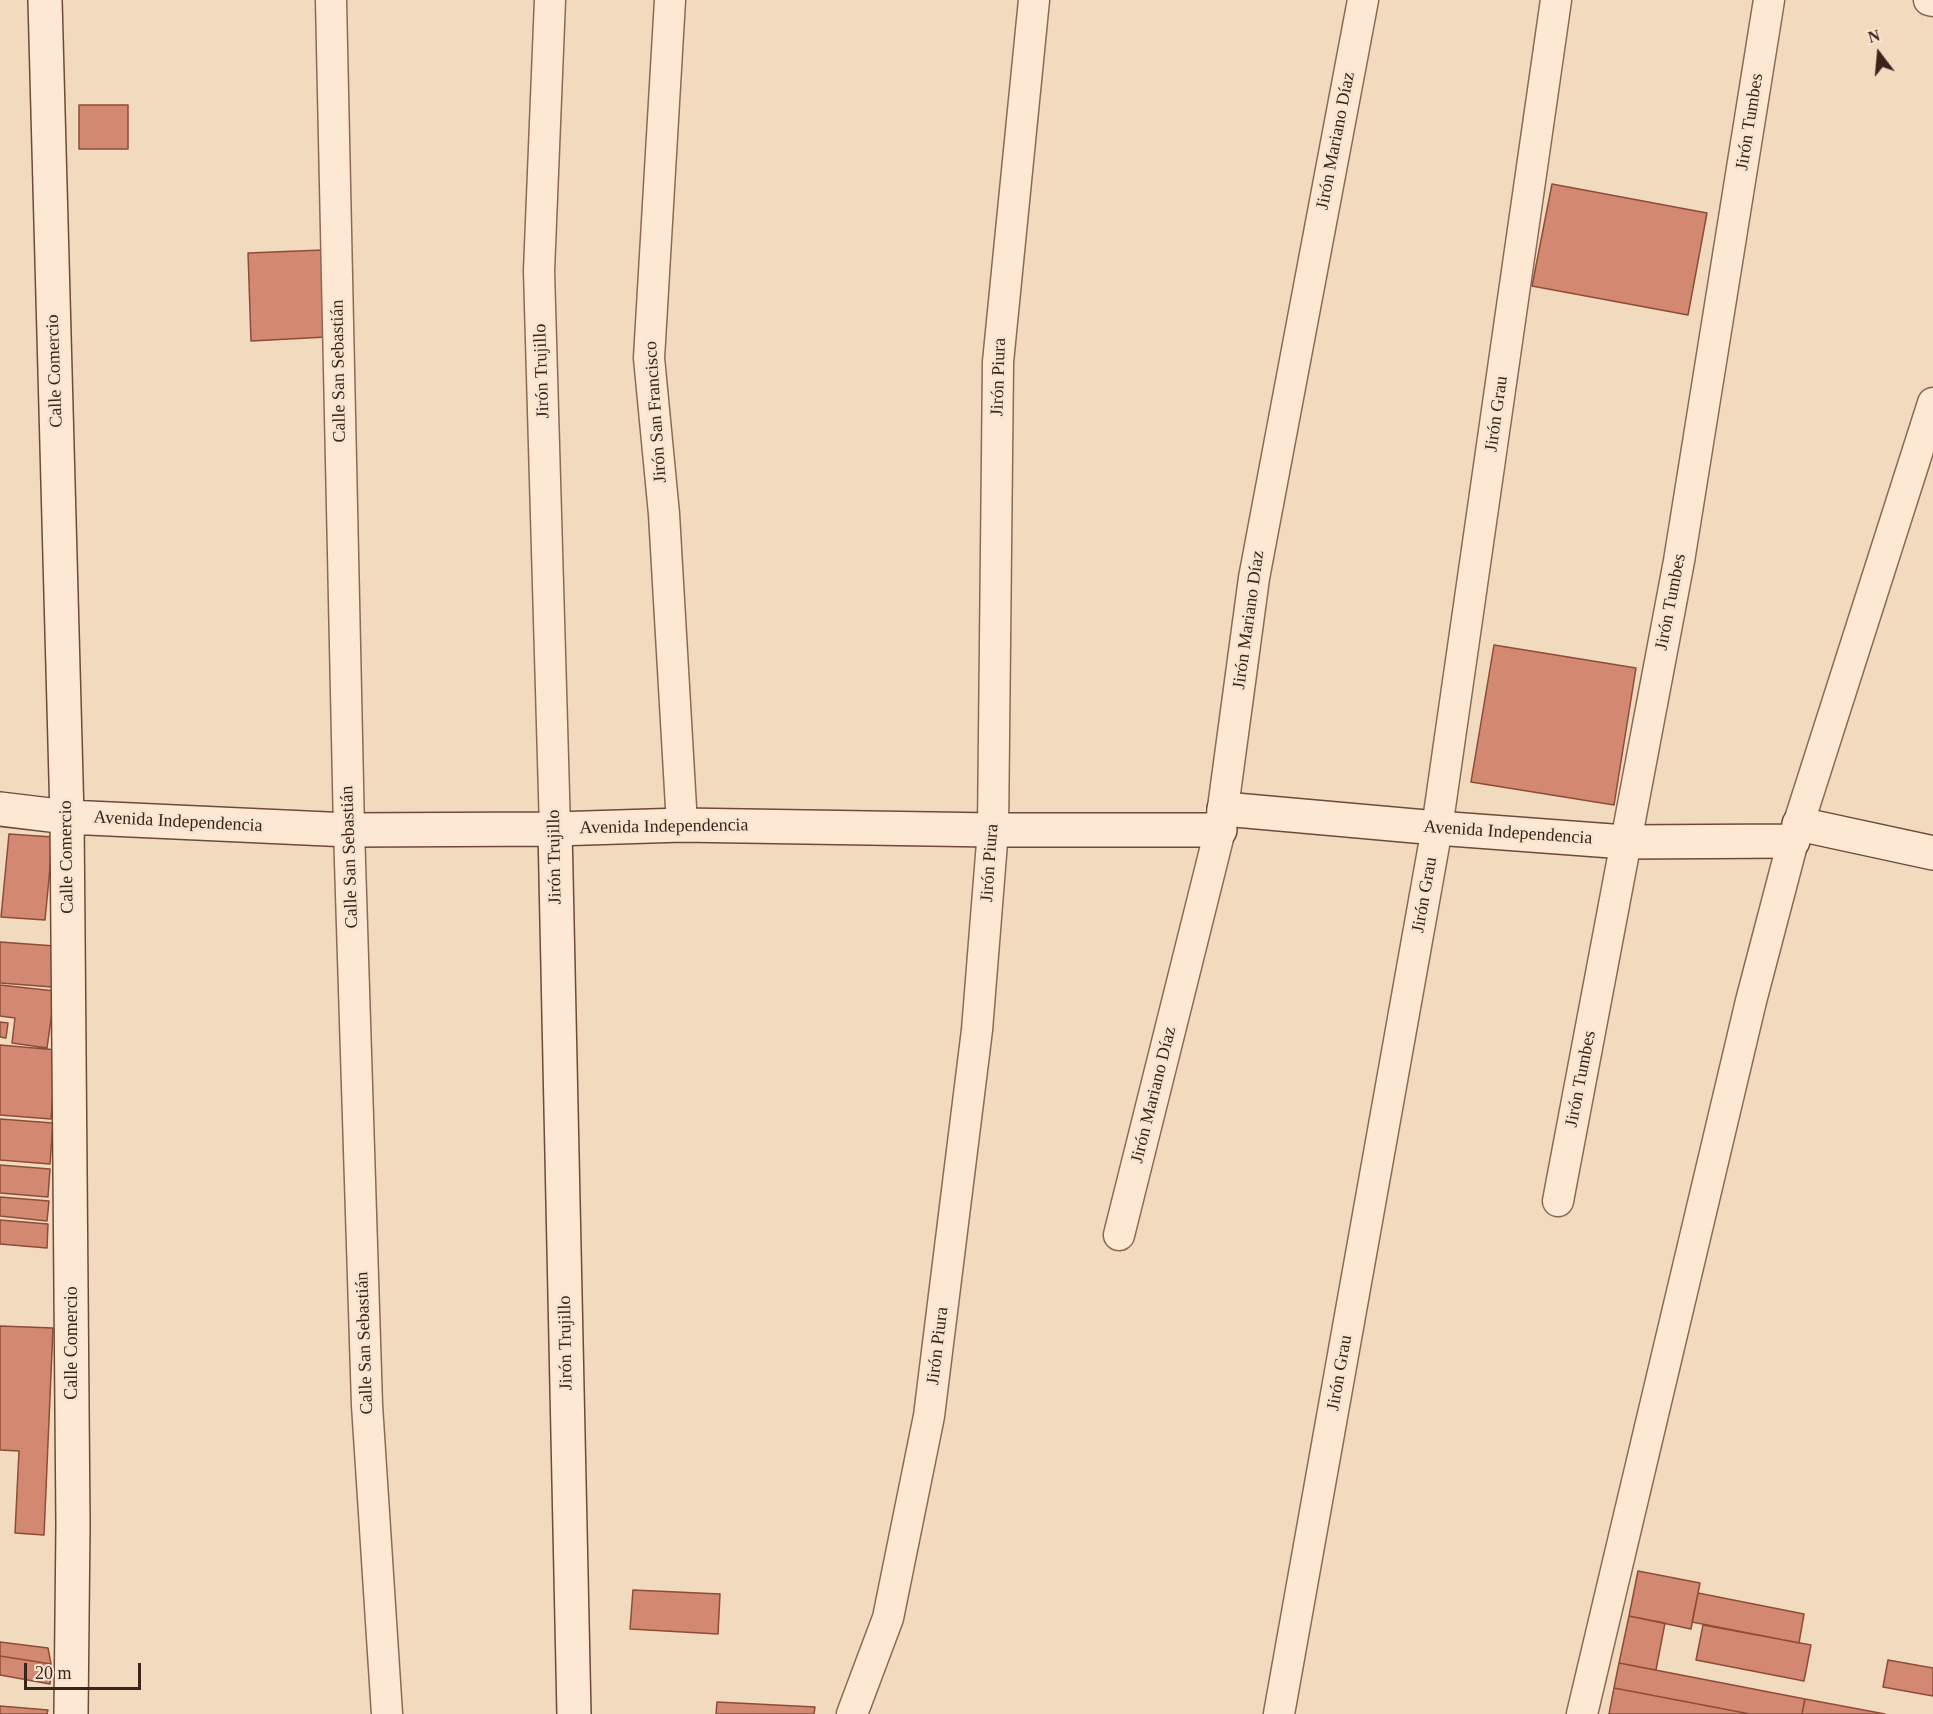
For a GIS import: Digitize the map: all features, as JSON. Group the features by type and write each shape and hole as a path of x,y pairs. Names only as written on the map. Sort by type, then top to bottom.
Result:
{"street":[{"name":"Calle Comercio","path":"45,0 67,817 73,1524 71,1714"},
{"name":"Calle San Sebastián","path":"331,0 349,830 367,1405 387,1714"},
{"name":"Jirón Trujillo","path":"550,0 539,271 555,829 574,1714"},
{"name":"Jirón San Francisco","path":"670,0 650,358 664,514 682,825"},
{"name":"Jirón Piura","path":"852,1714 888,1618 929,1416 977,1030 993,830 998,362 1034,0"},
{"name":"Jirón Mariano Díaz","path":"1119,1235 1222,819 1254,578 1363,0"},
{"name":"Jirón Grau","path":"1280,1714 1437,828 1556,0"},
{"name":"Jirón Tumbes","path":"1558,1201 1679,561 1769,0"},
{"path":"1582,1714 1750,1001 1796,833 1933,403"},
{"name":"Avenida Independencia","path":"0,809 67,817 349,830 555,829 682,825 993,830 1222,819 1437,828 1625,842 1796,833 1933,853"}],"building":[{"path":"79,105 128,105 128,149 79,149"},
{"path":"1552,184 1707,213 1688,315 1532,286"},
{"path":"323,250 327,337 251,341 248,253"},
{"path":"1494,645 1636,668 1614,805 1471,782"},
{"path":"9,834 53,837 45,920 1,917"},
{"path":"0,942 55,946 52,987 0,983"},
{"path":"0,985 55,991 47,1048 12,1043 15,1018 0,1016"},
{"path":"0,1022 8,1023 6,1038 0,1037"},
{"path":"0,1045 57,1050 51,1119 0,1115"},
{"path":"0,1119 53,1123 50,1164 0,1160"},
{"path":"0,1165 50,1169 48,1197 0,1193"},
{"path":"0,1197 49,1201 47,1221 0,1216"},
{"path":"0,1220 48,1224 47,1248 0,1244"},
{"path":"0,1326 53,1328 44,1535 15,1533 19,1451 0,1450"},
{"path":"1638,1571 1700,1583 1691,1629 1629,1616"},
{"path":"633,1590 720,1594 718,1634 630,1629"},
{"path":"1698,1593 1804,1614 1799,1643 1692,1622"},
{"path":"1629,1616 1665,1623 1656,1670 1619,1663"},
{"path":"1703,1625 1811,1645 1804,1681 1696,1660"},
{"path":"0,1642 48,1648 51,1664 0,1656"},
{"path":"0,1656 51,1664 50,1684 0,1675"},
{"path":"1888,1660 1933,1668 1933,1696 1883,1687"},
{"path":"1619,1663 1805,1699 1802,1714 1750,1714 1614,1688"},
{"path":"1614,1688 1750,1714 1609,1714"},
{"path":"1805,1699 1885,1714 1802,1714"},
{"path":"717,1702 815,1707 814,1714 716,1714"},
{"path":"0,1706 48,1710 47,1714 0,1714"}]}
